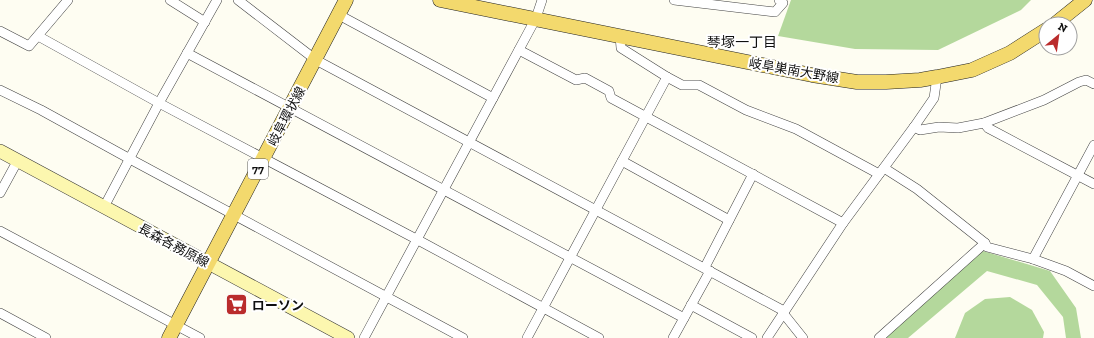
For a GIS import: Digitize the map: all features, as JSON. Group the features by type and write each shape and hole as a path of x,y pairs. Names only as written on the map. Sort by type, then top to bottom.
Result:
{"main road":[{"name":"岐阜環状線","path":"169,338 316,60 346,0"},
{"name":"岐阜巣南大野線","path":"440,0 536,18 812,75 857,82 920,80 937,78 972,70 1010,53 1038,35"},
{"path":"1065,16 1085,0"},
{"name":"長森各務原線","path":"0,151 348,338"}],"street":[{"path":"1,35 28,46 68,0"},
{"path":"170,0 205,22"},
{"path":"104,207 159,103 217,0"},
{"path":"238,0 316,60 708,269 784,312 803,338"},
{"path":"364,338 536,18 542,0"},
{"path":"674,0 775,12 783,3 779,0"},
{"path":"339,15 493,98"},
{"path":"38,36 159,103 599,338"},
{"path":"620,36 621,48 682,85 699,85 746,110 796,129 917,189 985,243 987,247 1033,259 1066,271 1094,286"},
{"path":"519,50 576,80 585,78 609,91 611,98 843,223"},
{"path":"187,53 684,318"},
{"path":"527,338 667,77"},
{"path":"767,338 843,223 934,98 937,78"},
{"path":"914,127 920,130 939,127 958,128 984,123 1044,100 1078,82 1086,80 1094,84"},
{"path":"0,90 41,110 463,338"},
{"path":"984,123 988,128 1094,184"},
{"path":"1033,259 1094,145"},
{"path":"0,193 18,160"},
{"path":"622,161 729,220"},
{"path":"673,338 691,305 729,220 753,174"},
{"path":"0,231 200,338"},
{"path":"879,338 985,243"},
{"path":"691,305 752,338"},
{"path":"0,313 46,338"}],"green space":[{"path":"791,0 1031,0 1021,10 938,50 855,49 778,36"},
{"path":"983,251 1050,271 1076,308 1081,338 1066,338 1063,317 1037,285 987,271 908,338 884,338"},
{"path":"1010,297 1032,310 1044,332 1043,338 955,338 965,313 985,299"}],"place":[{"name":"ローソン","path":"236,305"}],"district":[{"name":"琴塚一丁目","path":"742,42"}]}
